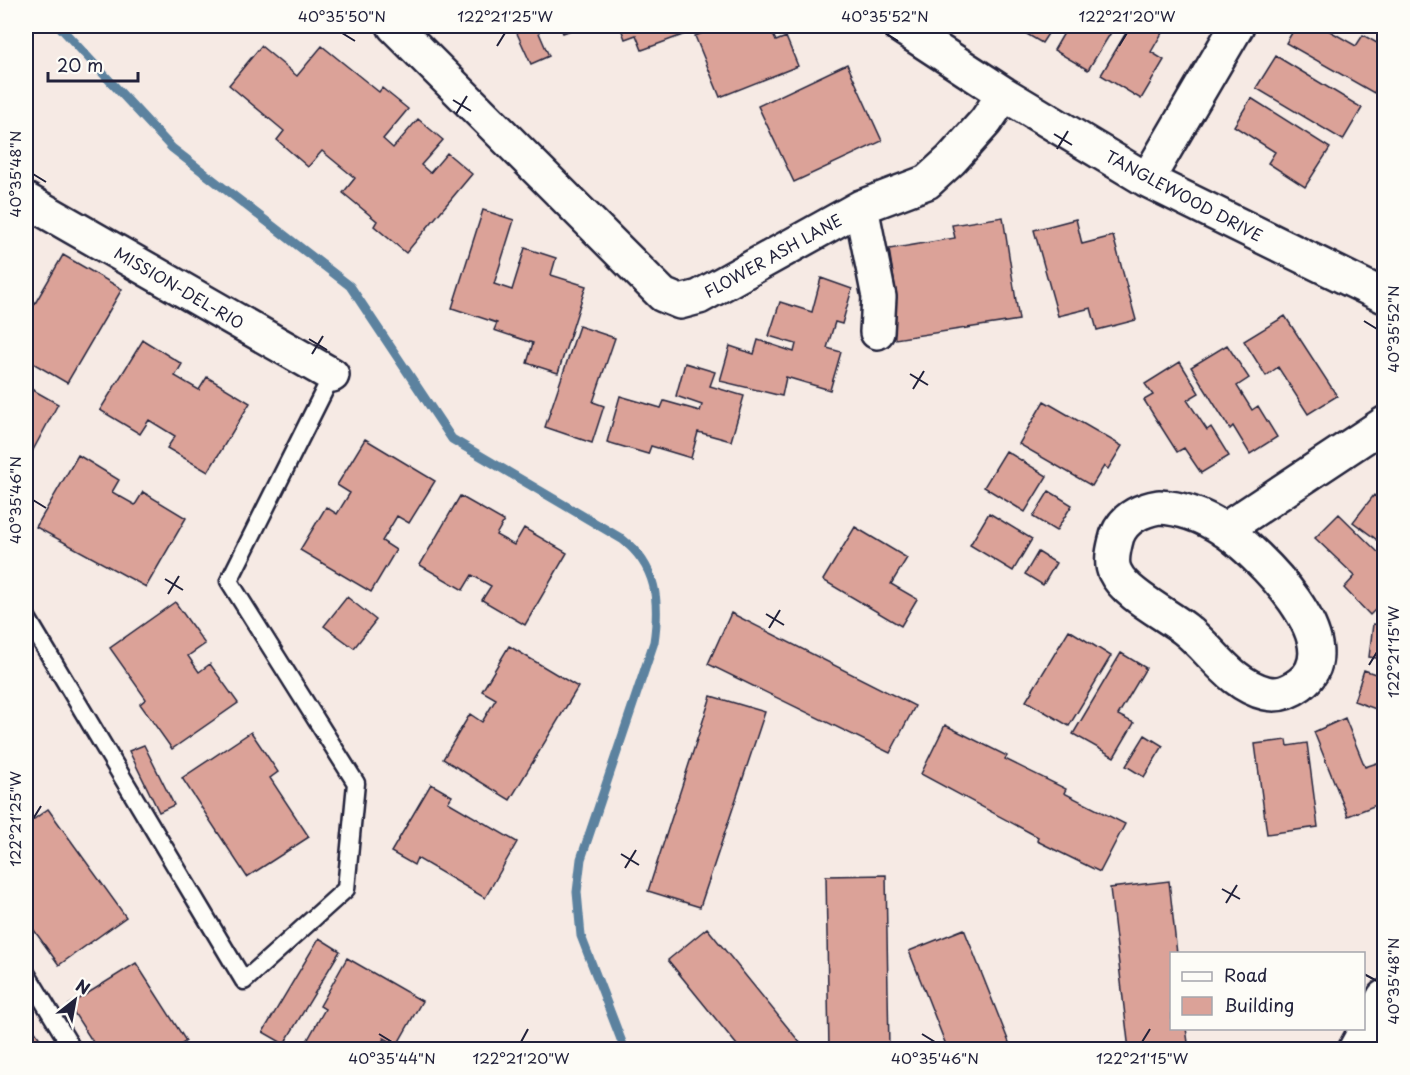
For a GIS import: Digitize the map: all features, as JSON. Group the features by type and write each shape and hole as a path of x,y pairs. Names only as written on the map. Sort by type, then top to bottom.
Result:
{"street":[{"name":"FLOWER ASH LANE","path":"394,26 670,299 689,302 861,207 914,188 940,172 986,121 1004,94"},
{"name":"TANGLEWOOD DRIVE","path":"900,26 1004,94 1147,180 1384,296"},
{"path":"1147,180 1237,26"},
{"name":"MISSION-DEL-RIO","path":"26,200 332,375"},
{"path":"861,207 879,297 877,332"},
{"path":"1224,530 1384,424"},
{"path":"1177,508 1224,530 1273,574 1308,620 1314,642 1315,660 1312,670 1304,681 1281,694 1267,693 1238,679 1187,630 1131,591 1115,572 1113,558 1119,531 1131,517 1143,510 1177,508"},
{"path":"1354,1050 1384,997"}],"lane":[{"path":"26,616 244,981 346,889 356,783 230,581 332,375"},
{"path":"26,973 73,1050"}],"building":[{"path":"522,26 536,26 549,56 531,64 515,29"},
{"path":"560,26 582,26 563,33"},
{"path":"620,26 707,26 642,50 636,35 625,39"},
{"path":"721,26 769,26 776,41 786,37 798,66 720,97 695,36"},
{"path":"1013,26 1053,26 1042,43"},
{"path":"1068,26 1115,26 1088,70 1054,50"},
{"path":"1130,26 1166,26 1151,52 1164,60 1141,99 1101,75"},
{"path":"1296,26 1321,26 1356,46 1363,35 1384,47 1384,74 1374,93 1286,43"},
{"path":"261,46 297,76 322,46 379,92 382,88 408,109 383,139 393,148 418,119 443,140 421,165 430,173 447,153 472,174 406,253 374,226 377,221 343,193 355,178 322,151 308,167 277,140 284,131 229,85"},
{"path":"1276,56 1362,108 1343,140 1256,88"},
{"path":"847,64 882,141 794,182 758,106"},
{"path":"1251,98 1330,148 1305,187 1268,163 1275,152 1234,126"},
{"path":"483,210 514,220 494,284 512,290 525,248 556,258 551,275 586,286 558,373 527,363 533,343 494,330 497,323 452,308"},
{"path":"1003,217 1019,320 895,339 888,294 896,293 889,249 955,238 952,225"},
{"path":"1076,219 1082,244 1113,236 1136,320 1097,330 1091,308 1058,316 1034,230"},
{"path":"63,255 122,289 67,383 26,359 26,319"},
{"path":"821,278 852,289 842,324 835,322 827,348 841,352 830,390 786,377 782,396 720,381 730,346 754,354 758,340 794,352 796,344 769,336 780,302 812,312"},
{"path":"1285,316 1337,396 1308,414 1278,367 1266,376 1244,341"},
{"path":"579,326 615,338 593,402 604,406 592,443 545,427"},
{"path":"143,340 182,364 175,376 199,390 207,377 250,403 208,472 167,448 175,436 149,420 140,434 100,410"},
{"path":"1227,345 1249,378 1237,386 1252,410 1258,406 1277,437 1250,454 1233,426 1230,429 1191,367"},
{"path":"1180,362 1199,393 1187,400 1207,430 1211,427 1229,456 1201,473 1184,448 1177,452 1144,400 1153,395 1145,384"},
{"path":"685,363 715,372 710,386 744,396 731,441 698,432 691,458 651,446 648,454 607,442 620,396 661,408 664,401 700,411 702,405 676,396"},
{"path":"26,386 58,404 26,463"},
{"path":"1044,401 1122,446 1108,469 1104,466 1092,486 1019,444"},
{"path":"365,439 435,481 409,523 397,516 382,541 396,550 371,592 300,550 326,507 337,514 350,493 337,485"},
{"path":"1006,451 1047,476 1025,512 984,487"},
{"path":"78,455 119,480 112,492 135,505 143,492 186,518 146,587 36,527"},
{"path":"1049,491 1072,505 1056,531 1033,517"},
{"path":"1374,495 1384,504 1384,540 1382,538 1380,542 1353,522"},
{"path":"460,496 504,521 496,535 514,545 524,528 567,553 525,625 482,600 491,586 472,575 463,590 420,565"},
{"path":"989,513 1032,539 1013,571 970,545"},
{"path":"1339,514 1384,558 1384,601 1370,615 1344,588 1355,576 1315,538"},
{"path":"855,527 907,558 891,584 917,599 901,626 823,580"},
{"path":"1038,552 1056,563 1043,585 1025,574"},
{"path":"347,597 376,620 354,648 324,626"},
{"path":"175,602 205,644 188,656 199,672 210,664 238,703 172,749 140,704 146,699 110,648"},
{"path":"731,613 915,706 890,753 708,664"},
{"path":"1373,624 1384,625 1384,659 1369,657"},
{"path":"1069,630 1111,656 1069,726 1026,701"},
{"path":"509,646 578,687 510,800 443,759 470,714 482,722 496,699 482,691"},
{"path":"1121,653 1146,668 1118,715 1134,723 1114,757 1073,734"},
{"path":"1364,670 1384,677 1384,712 1354,701"},
{"path":"711,696 765,712 700,907 648,891"},
{"path":"1345,718 1365,767 1380,762 1384,773 1384,802 1348,816 1314,732"},
{"path":"945,725 1007,756 1005,759 1066,789 1064,793 1125,824 1100,872 1037,841 1038,837 921,774"},
{"path":"251,732 278,772 270,778 309,837 247,877 182,778"},
{"path":"1145,735 1163,746 1144,777 1126,766"},
{"path":"1287,740 1288,746 1307,743 1318,827 1267,834 1255,744"},
{"path":"144,745 174,805 159,812 129,751"},
{"path":"431,784 452,796 448,802 517,842 485,898 417,858 414,865 391,852"},
{"path":"48,809 126,917 59,965 26,919 26,825"},
{"path":"886,875 889,1050 829,1050 826,876"},
{"path":"1169,881 1177,952 1170,952 1170,1030 1186,1030 1189,1050 1129,1050 1110,888"},
{"path":"707,928 806,1050 741,1050 668,960"},
{"path":"964,929 1012,1050 948,1050 909,951"},
{"path":"319,938 340,951 284,1044 263,1032"},
{"path":"347,958 422,1001 397,1045 384,1038 378,1050 302,1050 325,1009 320,1006"},
{"path":"136,963 186,1041 173,1050 98,1050 69,1005"},
{"path":"31,1026 48,1050 26,1050 26,1030"}],"waterway":[{"path":"59,26 172,148 350,286 452,439 622,539 643,561 656,599 654,642 581,859 577,892 581,936 625,1050"}]}
